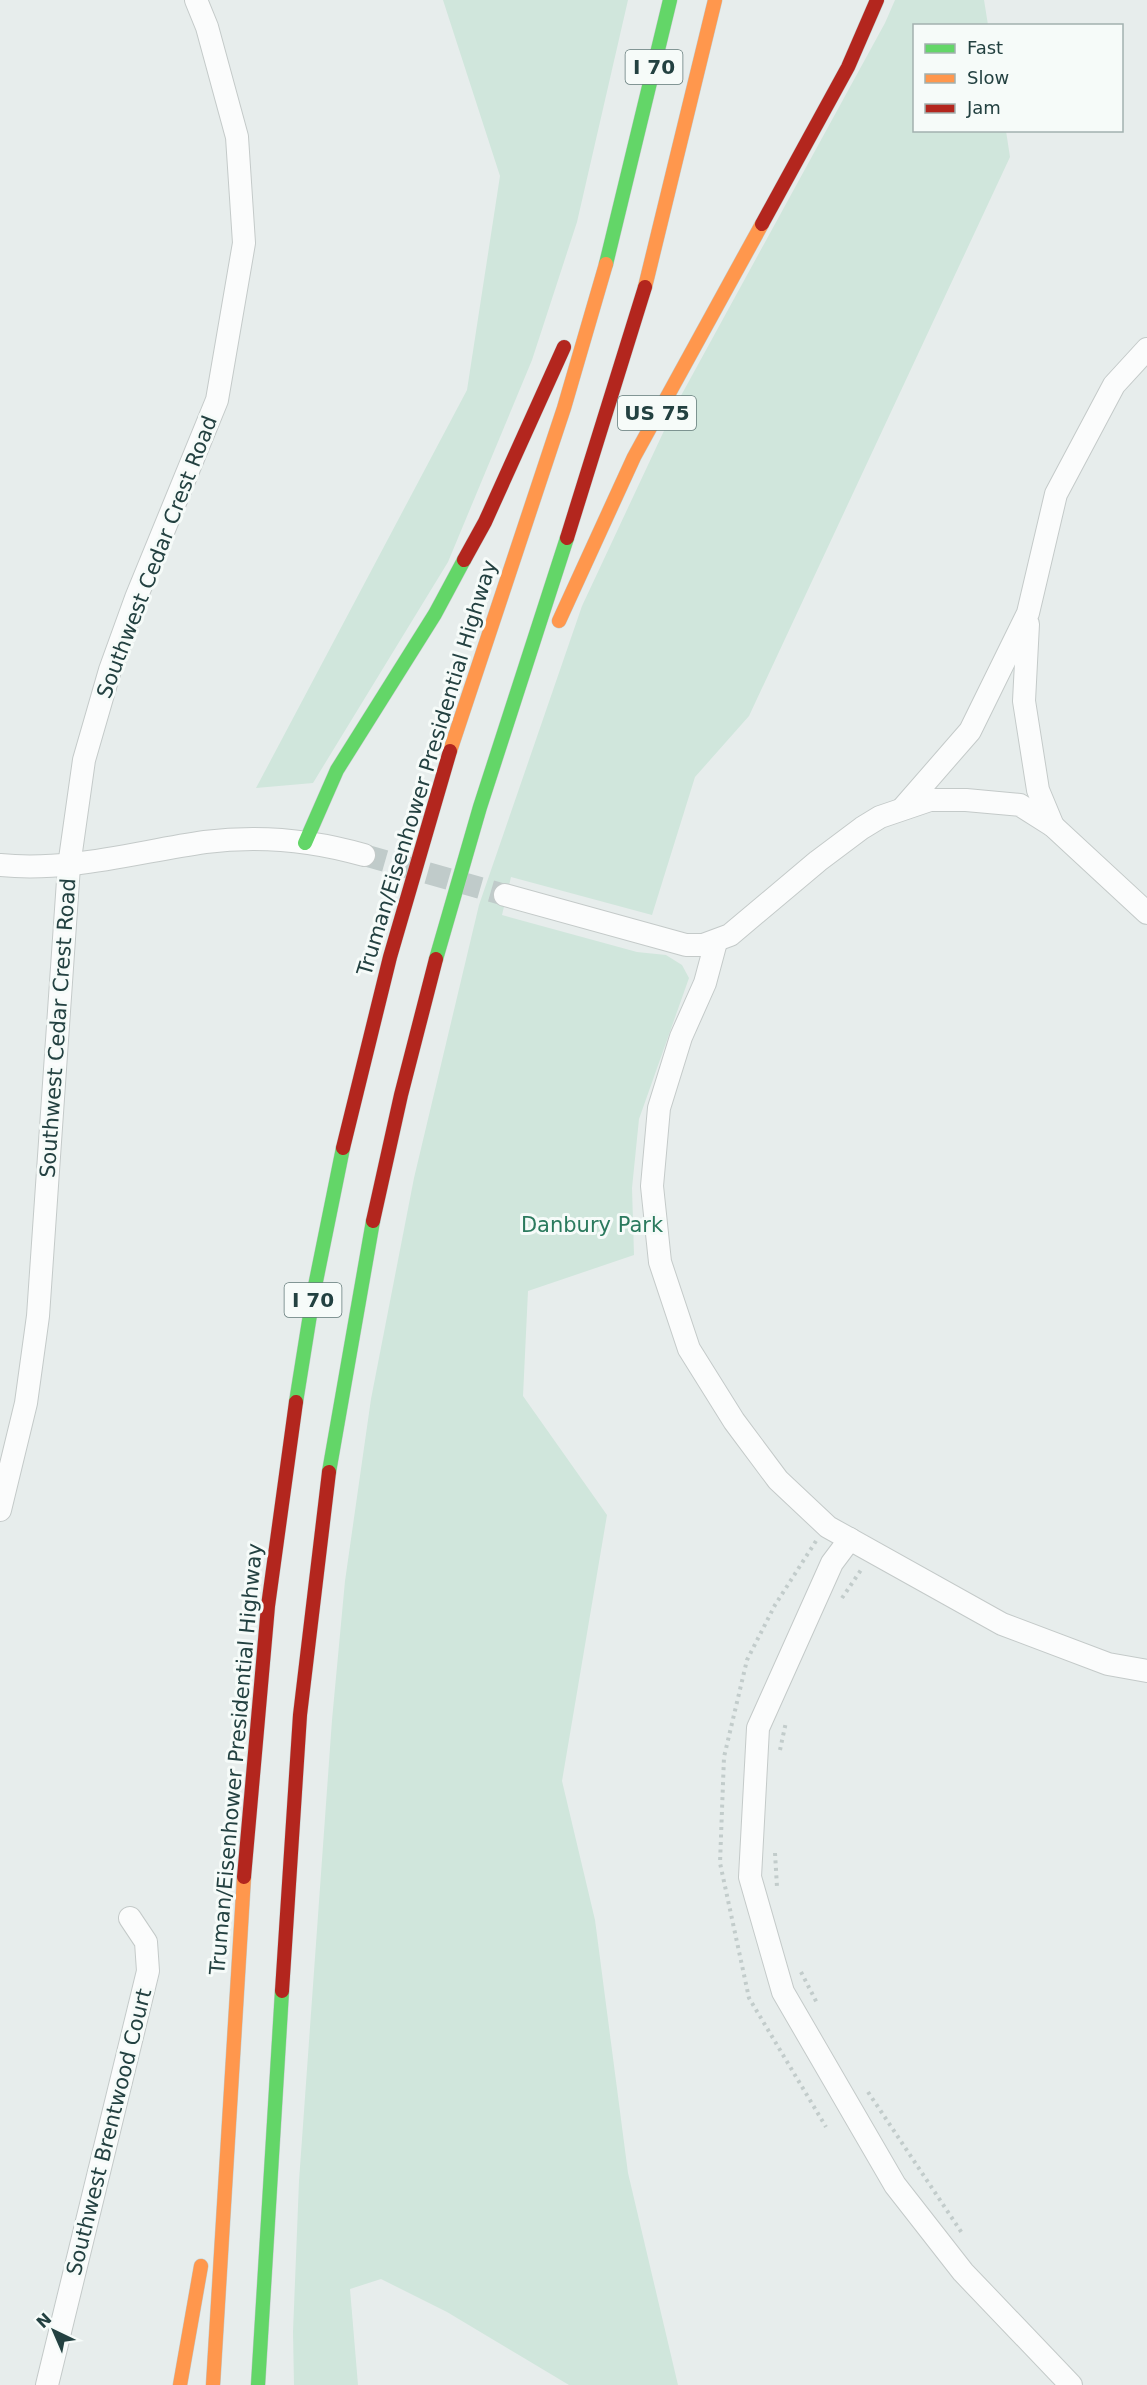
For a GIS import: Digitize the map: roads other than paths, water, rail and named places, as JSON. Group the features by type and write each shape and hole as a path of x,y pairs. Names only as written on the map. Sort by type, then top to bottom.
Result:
{"highway":[{"name":"Truman/Eisenhower Presidential Highway","path":"213,2385 250,1787 264,1632 287,1448 329,1211 378,1002 420,848 555,435 608,253 639,135 670,0"},
{"name":"I 70","path":"258,2385 293,1814 308,1629 322,1523 365,1261 400,1098 438,950 479,807 634,326 676,167 715,0"},
{"name":"US 75","path":"553,638 634,457 848,67 877,0"},
{"path":"639,135 652,13"},
{"path":"305,843 337,770 435,614 485,522 608,253"},
{"path":"479,807 540,669"},
{"path":"211,2189 233,2066"},
{"path":"268,2216 275,2334"},
{"path":"180,2385 197,2297 202,2254"}],"street":[{"name":"Southwest Cedar Crest Road","path":"0,1510 26,1403 38,1316 69,866 84,760 110,670 136,598 217,400 243,243 237,137 207,27 196,0"},
{"path":"1053,826 1038,789 1024,701 1028,613 1056,494 1114,385 1147,349"},
{"path":"903,808 970,731 1028,613"},
{"path":"505,895 686,945 703,945 716,942 747,923 818,861 862,828 903,808 930,800 999,801 1020,805 1053,826 1147,913"},
{"path":"0,865 29,868 69,866 205,842 249,838 305,843 364,855"},
{"path":"716,942 705,982 681,1037 659,1108 652,1186 660,1262 689,1350 734,1421 778,1480 828,1527 1002,1624 1108,1664 1147,1671"},
{"path":"850,1539 832,1563 758,1728 750,1877 783,1992 895,2185 963,2272 1071,2385"},
{"name":"Southwest Brentwood Court","path":"47,2385 148,1971 146,1942 130,1918"}],"tunnel":[{"path":"364,855 505,895"}],"park label":[{"name":"Danbury Park","path":"592,1225"}]}
